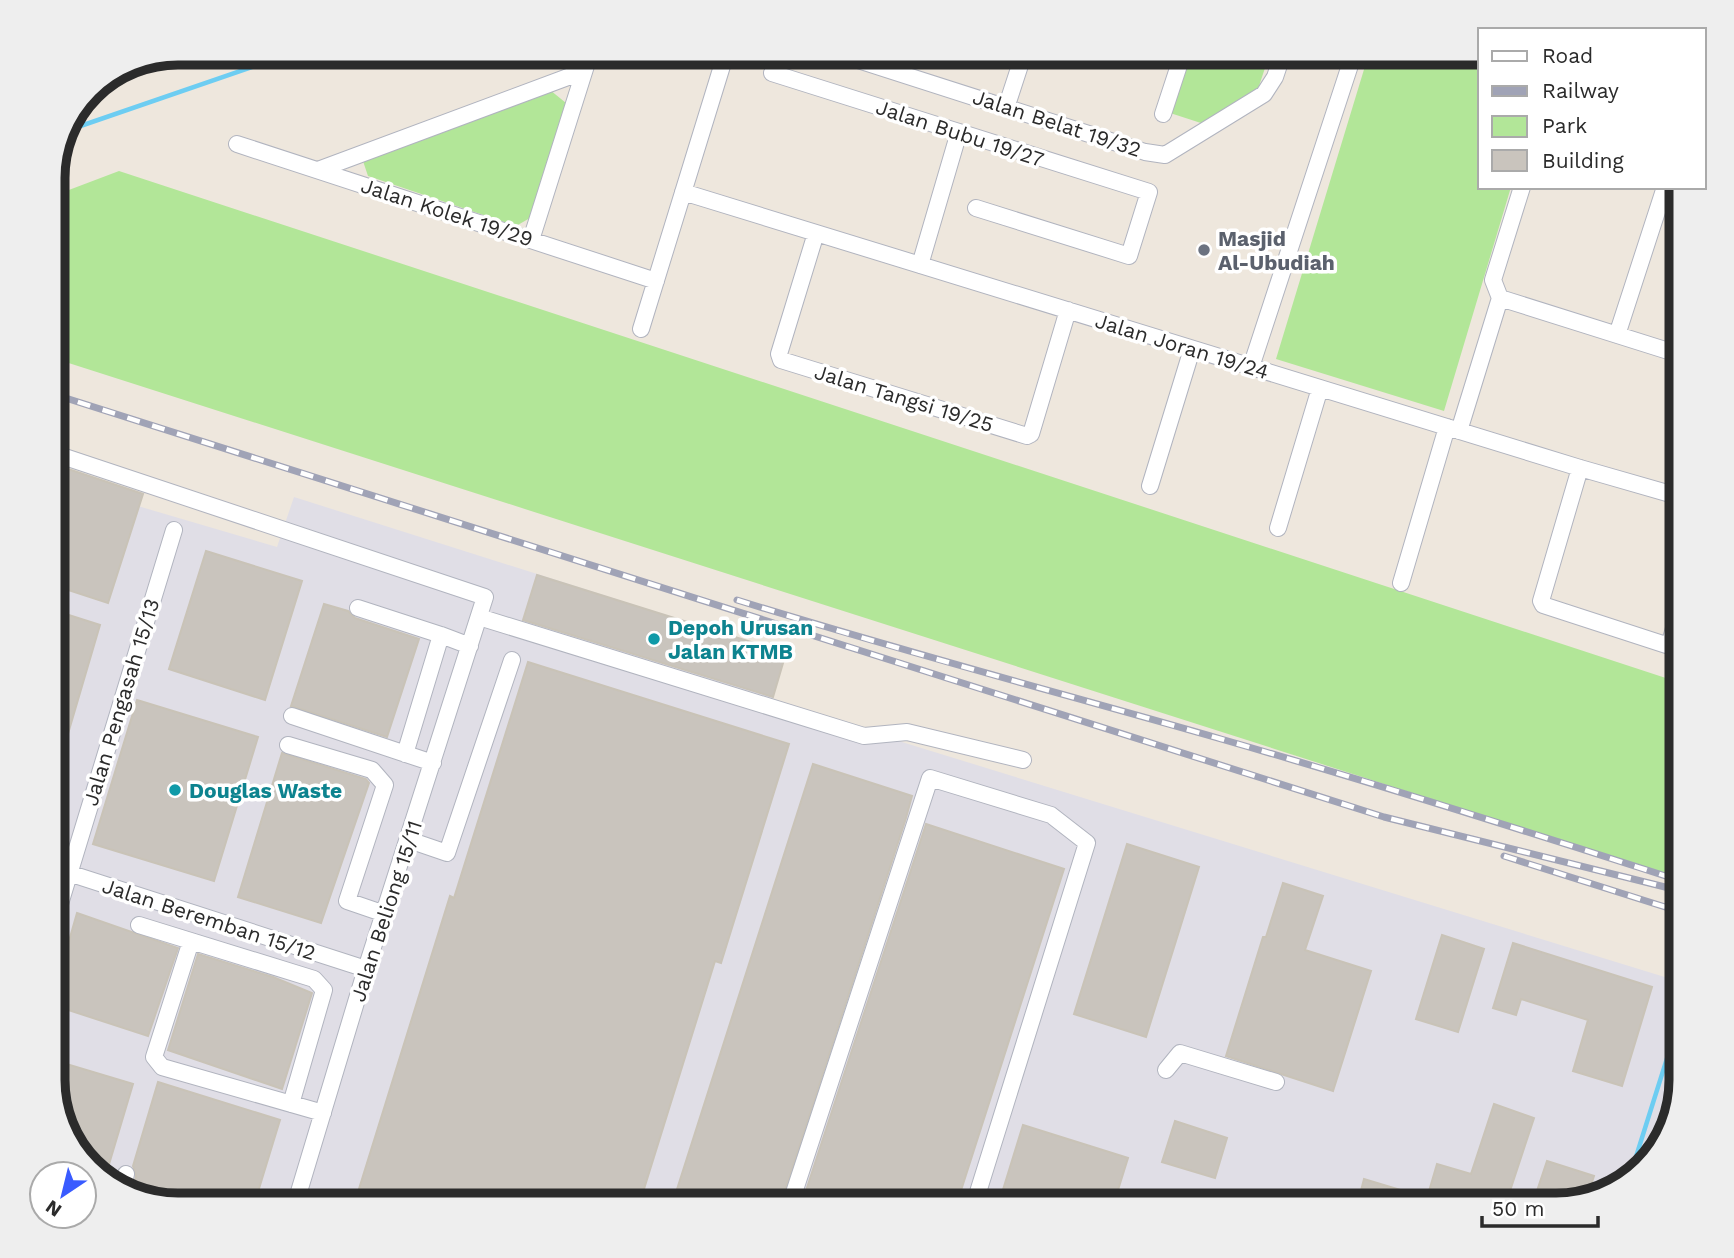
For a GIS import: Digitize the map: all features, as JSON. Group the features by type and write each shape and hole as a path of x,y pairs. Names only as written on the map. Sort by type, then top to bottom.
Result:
{"street":[{"path":"531,240 586,65"},
{"path":"641,329 722,65"},
{"name":"Jalan Belat 19/32","path":"892,65 1006,108 1145,152 1165,155 1264,94 1279,65"},
{"path":"1006,108 1020,65"},
{"path":"1163,114 1179,65"},
{"path":"1251,367 1350,65"},
{"path":"318,170 584,71"},
{"name":"Jalan Bubu 19/27","path":"772,73 1149,192 1129,256 976,208"},
{"path":"920,265 959,132"},
{"name":"Jalan Kolek 19/29","path":"237,144 656,281"},
{"path":"1401,583 1500,298 1493,280 1521,189"},
{"path":"1617,335 1664,189"},
{"name":"Jalan Joran 19/24","path":"683,192 1669,493"},
{"name":"Jalan Tangsi 19/25","path":"816,233 779,354 780,360 1027,436 1031,434 1068,310"},
{"path":"1500,298 1669,351"},
{"path":"1150,486 1192,349"},
{"path":"1278,528 1320,388"},
{"path":"65,457 485,597 479,617 864,736 907,732 1023,760"},
{"path":"1580,468 1541,601 1543,605 1665,645 1669,641"},
{"name":"Jalan Pengasah 15/13","path":"65,856 174,530"},
{"path":"358,608 470,646"},
{"name":"Jalan Beliong 15/11","path":"299,1193 366,969 479,617"},
{"path":"405,754 441,635"},
{"path":"409,840 447,853 512,660"},
{"path":"292,716 433,763"},
{"path":"288,745 372,770 385,785 347,901 385,914"},
{"path":"794,1193 930,778 1051,815 1087,843 978,1193"},
{"name":"Jalan Beremban 15/12","path":"65,873 366,969"},
{"path":"139,925 314,979 324,990 291,1104"},
{"path":"191,941 154,1057 158,1063 162,1068 323,1113"},
{"path":"1166,1070 1180,1053 1276,1082"}],"shaded area":[{"path":"65,485 277,547 294,497 786,653 772,702 1669,978 1668,1095 1663,1117 1654,1137 1631,1165 1606,1182 1586,1189 1556,1193 178,1193 141,1187 121,1178 93,1155 80,1137 73,1124 65,1088"}],"green space":[{"path":"1182,65 1266,65 1258,89 1204,124 1167,112"},
{"path":"1365,65 1478,65 1478,189 1510,189 1444,411 1276,359"},
{"path":"168,66 117,83 134,73"},
{"path":"550,90 566,103 530,218 516,226 368,176 363,161"},
{"path":"119,171 1669,679 1669,875 65,362 65,191"}],"building":[{"path":"65,468 143,494 108,603 65,589"},
{"path":"206,551 302,581 265,700 169,669"},
{"name":"Depoh Urusan Jalan KTMB","path":"537,575 786,653 773,697 523,620"},
{"path":"324,604 348,611 355,618 419,639 387,737 291,706"},
{"path":"65,614 100,625 65,736"},
{"path":"528,662 789,744 721,963 715,961 643,1193 358,1193 450,896 454,898"},
{"name":"Douglas Waste","path":"137,700 258,737 214,881 93,844"},
{"path":"282,753 366,779 369,783 321,923 238,897"},
{"path":"813,764 912,796 784,1193 676,1193"},
{"path":"926,824 1064,869 960,1193 805,1193"},
{"path":"1127,844 1199,867 1146,1037 1074,1014"},
{"path":"1283,883 1323,896 1305,950 1371,971 1333,1091 1226,1056"},
{"path":"77,913 178,948 148,1036 65,1009 65,955"},
{"path":"1442,935 1484,949 1458,1032 1416,1019"},
{"path":"1513,943 1652,987 1622,1086 1573,1071 1588,1020 1521,999 1516,1015 1493,1008"},
{"path":"198,954 273,977 312,993 282,1089 168,1050"},
{"path":"65,1064 133,1084 108,1169 93,1155 73,1124 65,1088"},
{"path":"158,1082 280,1120 258,1193 163,1192 134,1184 136,1176 133,1166"},
{"path":"1494,1104 1534,1118 1509,1193 1428,1193 1437,1164 1471,1174"},
{"path":"1175,1121 1227,1138 1215,1178 1162,1162"},
{"path":"1023,1125 1128,1158 1117,1193 1002,1193"},
{"path":"1547,1161 1594,1176 1590,1187 1586,1189 1536,1193"},
{"path":"1364,1179 1410,1193 1360,1193"}],"waterway":[{"path":"76,127 258,65"},
{"path":"1635,1161 1669,1052"}],"railway":[{"path":"65,398 1384,817 1669,888"},
{"path":"737,600 1336,773 1669,877"},
{"path":"1504,856 1669,908"}],"place":[{"name":"Masjid Al-Ubudiah","path":"1204,250"},
{"name":"Depoh Urusan Jalan KTMB","path":"654,639"},
{"name":"Douglas Waste","path":"175,790"}]}
